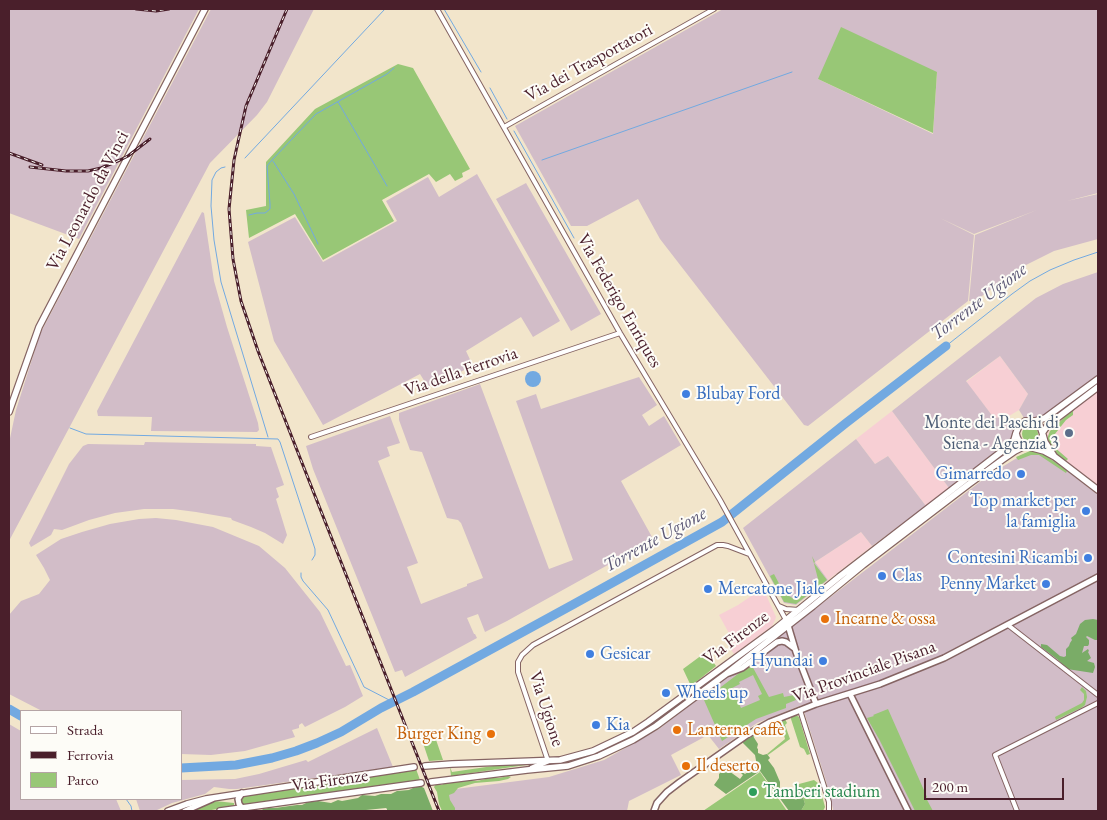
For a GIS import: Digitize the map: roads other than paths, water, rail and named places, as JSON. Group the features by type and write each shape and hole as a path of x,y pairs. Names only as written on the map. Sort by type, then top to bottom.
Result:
{"main road":[{"name":"Via Leonardo da Vinci","path":"9,412 38,328 205,9"},
{"path":"1034,422 1045,418 1098,379"},
{"path":"1027,447 1038,444 1048,425 1098,387"},
{"path":"1055,457 1046,444 1040,426 1028,421 1021,423 1016,433 1018,441 1027,447 1044,451 1055,457 1098,490"},
{"name":"Via Firenze","path":"431,782 568,766 621,746 656,726 726,674 846,571 1010,445 1016,433"},
{"name":"Via Firenze","path":"425,766 548,761 568,758 593,751 633,732 787,623 1008,456 1027,447"},
{"name":"Via Firenze","path":"168,811 217,797 414,767"},
{"name":"Via Firenze","path":"220,811 421,783"}],"street":[{"name":"Via Federigo Enriques","path":"437,9 620,333 739,533 787,623"},
{"name":"Via dei Trasportatori","path":"504,127 714,9"},
{"name":"Via della Ferrovia","path":"311,437 620,333"},
{"name":"Via Ugione","path":"548,761 518,672 518,662 522,654 533,644 717,545 728,546 750,554"},
{"name":"Via Provinciale Pisana","path":"654,811 657,803 680,782 747,735 770,722 816,704 880,684 944,658 1098,577"},
{"path":"778,605 786,609 799,610"},
{"path":"787,623 816,704"},
{"path":"1008,625 1098,695"},
{"name":"Via Firenze","path":"726,674 742,668 777,642 782,641 788,644 796,652"},
{"path":"850,694 908,811"},
{"path":"1017,811 994,755 1098,703"},
{"path":"800,710 829,802 829,811"},
{"name":"Via Firenze","path":"527,770 548,761"},
{"path":"242,793 238,796 239,804 242,808"},
{"name":"Via Firenze","path":"185,811 217,797"}],"water":[{"path":"533,371 539,373 541,379 539,385 533,387 527,385 525,379 527,373"}],"waterway":[{"path":"245,158 385,9"},
{"path":"444,9 481,72"},
{"path":"249,215 265,213 270,209 267,166 316,114 387,74 394,68"},
{"path":"542,160 792,72"},
{"path":"490,88 507,119"},
{"path":"338,102 387,186"},
{"path":"514,131 574,238"},
{"path":"273,161 294,194 318,244"},
{"path":"225,167 216,172 212,180 211,206 214,240 221,282 268,437"},
{"name":"Torrente Ugione","path":"946,346 1030,281 1050,270 1098,252"},
{"name":"Torrente Ugione","path":"182,768 236,765 272,758 317,743 341,732 381,708 574,604 722,522 946,346"},
{"path":"70,428 86,434 278,439 315,549 315,555 312,560"},
{"path":"301,573 303,581 328,610 364,687 393,702"},
{"name":"Torrente Ugione","path":"9,709 20,715"},
{"path":"127,800 132,811"}],"railway":[{"path":"136,9 156,11 169,9"},
{"path":"287,9 246,106 234,160 229,209 233,259 241,301 258,351 439,811"},
{"path":"30,167 66,171 88,171 101,168 128,156 150,139"},
{"path":"9,153 42,165"}],"place":[{"name":"Blubay Ford","path":"686,394"},
{"name":"Monte dei Paschi di Siena - Agenzia 3","path":"1069,433"},
{"name":"Gimarredo","path":"1021,474"},
{"name":"Top market per la famiglia","path":"1086,511"},
{"name":"Contesini Ricambi","path":"1088,558"},
{"name":"Clas","path":"882,576"},
{"name":"Penny Market","path":"1046,584"},
{"name":"Mercatone Jiale","path":"708,589"},
{"name":"Incarne & ossa","path":"825,619"},
{"name":"Gesicar","path":"590,654"},
{"name":"Hyundai","path":"823,661"},
{"name":"Wheels up","path":"666,693"},
{"name":"Kia","path":"596,725"},
{"name":"Lanterna caffè","path":"677,730"},
{"name":"Burger King","path":"491,734"},
{"name":"Il deserto","path":"686,766"},
{"name":"Tamberi stadium","path":"753,792"}]}
